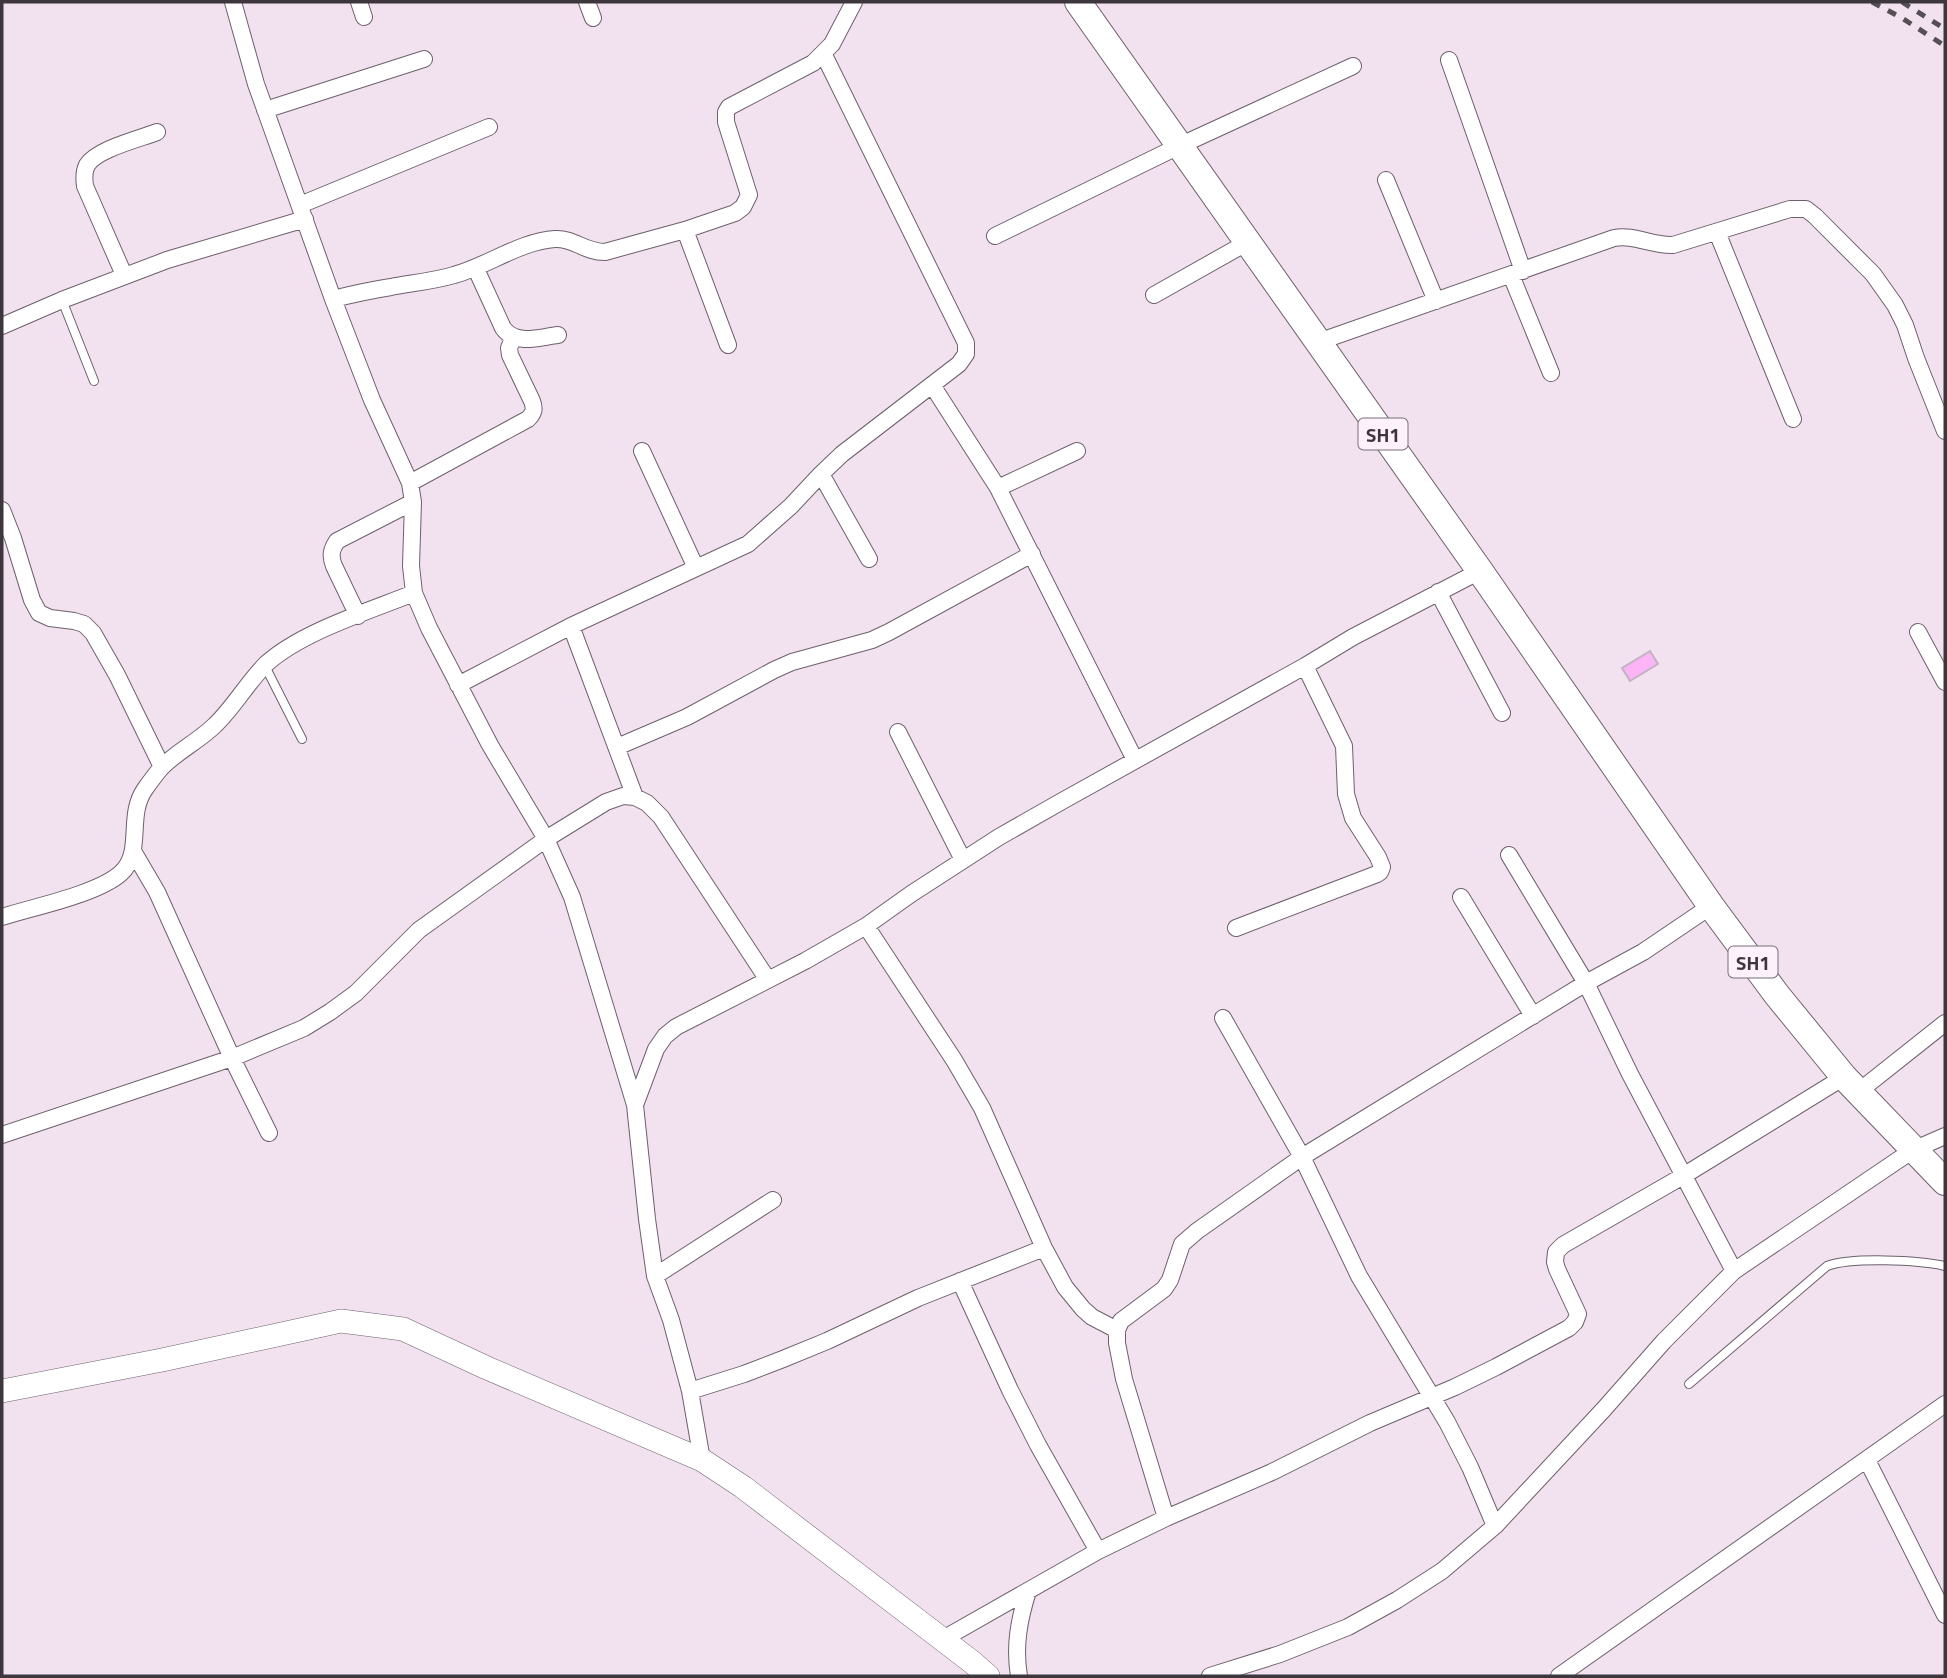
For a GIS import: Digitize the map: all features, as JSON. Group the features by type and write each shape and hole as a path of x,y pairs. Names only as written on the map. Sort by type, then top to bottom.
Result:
{"main road":[{"name":"SH1","path":"1078,2 1480,571 1711,906 1777,995 1851,1085 1945,1182"}],"street":[{"path":"233,2 256,84 333,299 372,400 410,483 413,502 411,566 414,593 429,628 490,745 546,839 583,929 635,1105 655,1276 671,1320 690,1391 702,1460"},
{"path":"587,2 593,18"},
{"path":"333,299 368,290 428,282 476,269 538,242 568,239 594,252 605,252 735,213 743,207 749,195 726,122 726,112 729,107 813,63 832,44 855,2"},
{"path":"458,685 571,626 731,553 755,539 842,454 959,364 966,354 966,343 823,53"},
{"path":"265,110 424,58"},
{"path":"1449,60 1550,373"},
{"path":"995,236 1179,146 1353,66"},
{"path":"2,326 124,275 302,212 489,127"},
{"path":"124,275 85,186 86,166 101,153 157,132"},
{"path":"1386,180 1436,301"},
{"path":"1318,342 1614,238 1624,236 1655,244 1673,245 1790,209 1806,209 1873,274 1895,305 1944,422"},
{"path":"685,230 728,345"},
{"path":"1717,232 1793,419"},
{"path":"1154,295 1248,242"},
{"path":"476,269 503,328 513,338 519,340 558,335"},
{"path":"410,483 533,414 532,401 510,355 509,348 513,338"},
{"path":"932,385 998,488 1135,760"},
{"path":"642,451 696,568"},
{"path":"998,488 1077,451"},
{"path":"821,474 869,559"},
{"path":"358,616 331,559 333,547 337,541 413,502"},
{"path":"2,510 32,600 39,613 50,618 84,624 93,633 117,675 162,767"},
{"path":"617,747 687,717 792,662 872,640 1032,554"},
{"path":"635,1105 656,1049 676,1027 866,926 1009,831 1353,637 1480,571"},
{"path":"1437,592 1502,713"},
{"path":"2,917 111,881 129,864 133,851 136,806 143,792 162,767 218,723 265,666 280,653 328,627 414,593"},
{"path":"571,626 635,797"},
{"path":"1918,632 1945,682"},
{"path":"1236,928 1377,874 1382,867 1353,818 1346,794 1344,746 1305,666"},
{"path":"898,732 963,860"},
{"path":"2,1135 232,1058 294,1032 330,1012 356,993 419,930 546,839 606,802 623,796 635,797 647,803 661,817 768,980"},
{"path":"133,851 173,925 232,1058 269,1133"},
{"path":"1509,855 1586,983 1630,1074 1734,1271"},
{"path":"1461,897 1533,1016"},
{"path":"1166,1518 1124,1379 1116,1343 1121,1321 1164,1289 1170,1280 1182,1244 1302,1157 1586,983 1643,952 1711,906"},
{"path":"866,926 954,1060 982,1108 1044,1248 1065,1287 1092,1317 1117,1330"},
{"path":"1223,1018 1302,1157 1359,1276 1458,1441 1495,1526"},
{"path":"943,1639 1098,1550 1496,1367 1575,1322 1578,1314 1555,1262 1556,1252 1563,1245 1851,1085 1945,1023"},
{"path":"1210,1676 1280,1654 1348,1627 1397,1601 1442,1571 1495,1526 1664,1341 1734,1271 1913,1150 1945,1136"},
{"path":"655,1276 773,1200"},
{"path":"690,1391 783,1359 908,1302 1044,1248"},
{"path":"960,1281 1038,1445 1098,1550"},
{"path":"2,1391 341,1321 403,1328 487,1368 702,1460 743,1487 988,1676"},
{"path":"1559,1676 1945,1404"},
{"path":"1867,1460 1945,1615"},
{"path":"1019,1676 1016,1642 1028,1591"}],"lane":[{"path":"62,300 94,381"},
{"path":"265,666 302,739"},
{"path":"1689,1384 1827,1266 1854,1261 1931,1263 1945,1266"}],"building":[{"path":"1650,651 1658,664 1630,681 1622,668"}],"railway":[{"path":"1872,2 1945,46"},
{"path":"1902,2 1945,29"}]}
